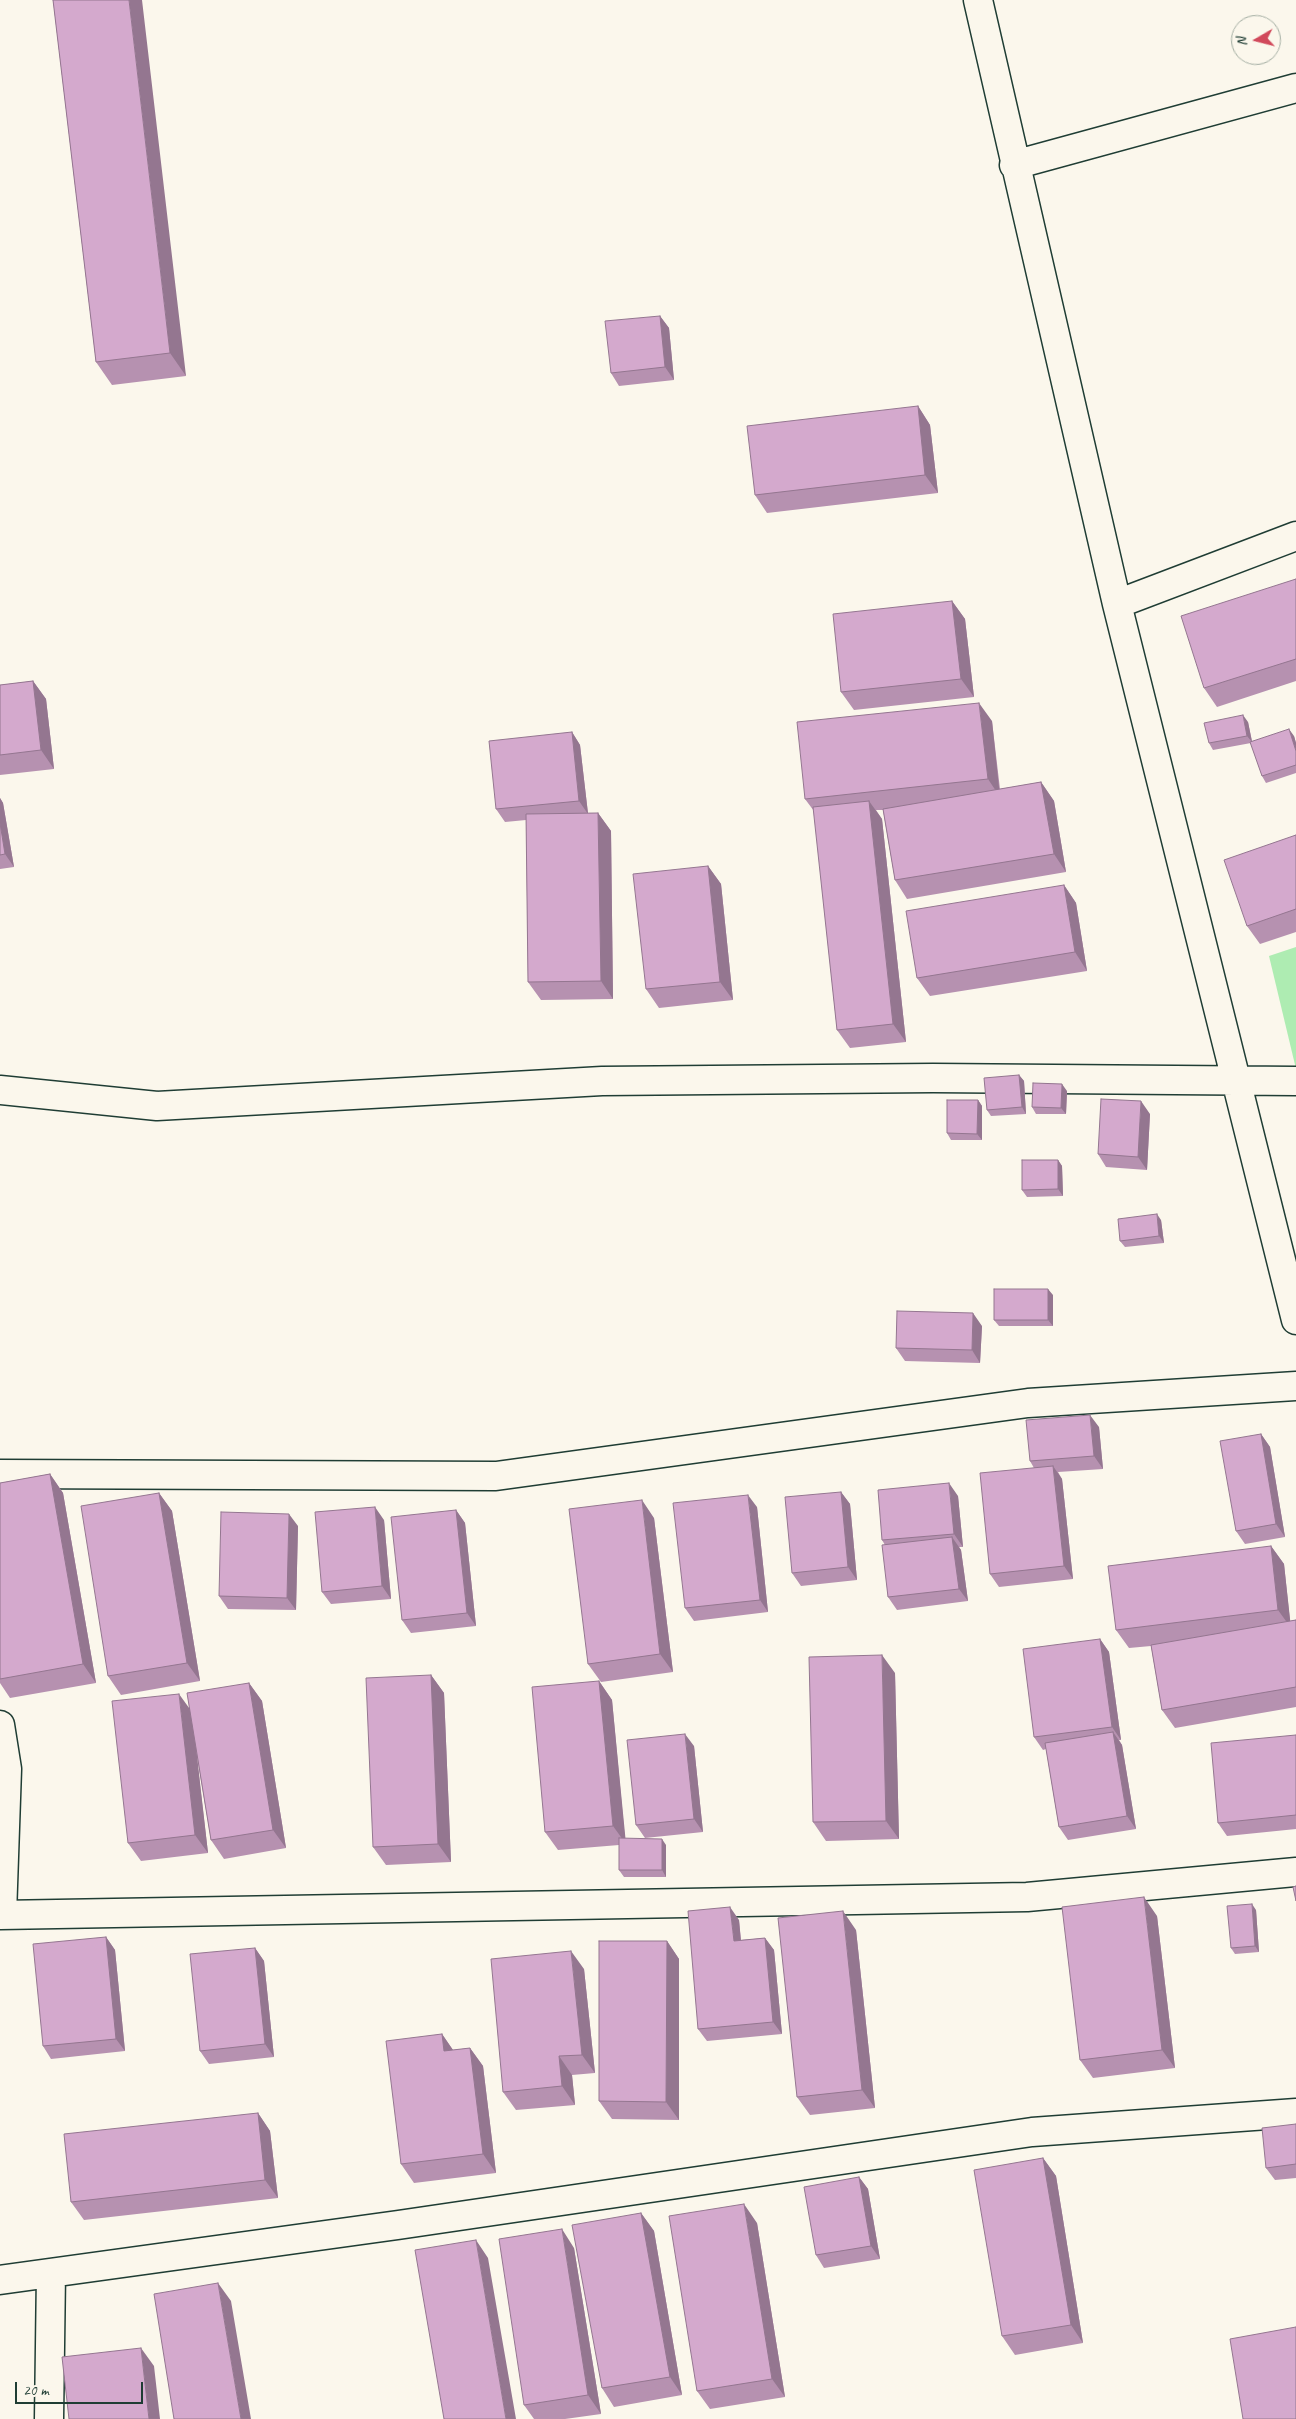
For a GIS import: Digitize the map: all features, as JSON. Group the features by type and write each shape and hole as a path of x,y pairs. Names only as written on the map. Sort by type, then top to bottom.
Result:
{"street":[{"path":"978,0 1014,165 1117,604 1296,1320"},
{"path":"1014,165 1296,88"},
{"path":"1117,604 1296,536"},
{"path":"0,1090 157,1106 602,1081 923,1078 1296,1081"},
{"path":"0,1474 496,1476 1028,1403 1296,1386"},
{"path":"0,1725 7,1769 1,1915 1027,1897 1296,1872"},
{"path":"0,2280 418,2223 1032,2132 1296,2113"},
{"path":"48,2419 51,2273"}],"green space":[{"path":"1296,947 1296,1069 1269,956"}],"building":[{"path":"53,0 129,0 170,353 96,362"},
{"path":"660,316 665,367 611,373 605,321"},
{"path":"918,406 925,475 755,495 747,426"},
{"path":"1296,579 1296,659 1204,688 1181,616"},
{"path":"952,601 961,679 841,692 833,614"},
{"path":"33,681 41,750 0,755 0,685"},
{"path":"979,703 988,779 805,799 797,722"},
{"path":"1243,715 1247,736 1209,743 1204,723"},
{"path":"1289,729 1296,751 1296,765 1262,776 1250,742"},
{"path":"572,732 579,801 496,809 489,741"},
{"path":"1041,782 1054,854 895,880 883,809"},
{"path":"869,801 893,1024 837,1030 813,807"},
{"path":"598,813 601,981 528,982 526,814"},
{"path":"0,823 5,854 0,855"},
{"path":"1296,835 1296,909 1247,926 1224,860"},
{"path":"708,866 720,982 646,989 633,874"},
{"path":"1064,885 1075,952 917,978 906,911"},
{"path":"1019,1075 1022,1107 987,1110 984,1078"},
{"path":"1033,1083 1062,1084 1061,1108 1032,1107"},
{"path":"1101,1099 1141,1101 1138,1157 1098,1154"},
{"path":"947,1100 978,1100 977,1134 947,1133"},
{"path":"1022,1160 1058,1160 1058,1189 1022,1190"},
{"path":"1157,1214 1159,1236 1120,1241 1118,1219"},
{"path":"994,1289 1048,1289 1048,1320 994,1320"},
{"path":"897,1311 973,1313 972,1350 896,1348"},
{"path":"1090,1415 1094,1456 1030,1461 1026,1420"},
{"path":"1261,1434 1276,1524 1236,1531 1220,1441"},
{"path":"1053,1466 1064,1566 990,1574 980,1473"},
{"path":"50,1474 83,1664 0,1679 0,1483"},
{"path":"949,1483 954,1534 882,1540 878,1490"},
{"path":"841,1492 848,1567 792,1573 785,1497"},
{"path":"159,1493 187,1663 108,1676 81,1506"},
{"path":"748,1495 760,1600 685,1608 673,1503"},
{"path":"642,1500 660,1654 588,1664 569,1509"},
{"path":"375,1507 382,1586 322,1592 315,1512"},
{"path":"456,1510 467,1613 402,1620 391,1517"},
{"path":"221,1512 289,1514 287,1598 219,1596"},
{"path":"952,1537 959,1589 888,1597 882,1545"},
{"path":"1271,1546 1278,1610 1116,1630 1108,1566"},
{"path":"1296,1620 1296,1687 1162,1710 1151,1645"},
{"path":"1100,1639 1112,1727 1034,1737 1023,1649"},
{"path":"882,1655 886,1821 813,1822 809,1657"},
{"path":"431,1675 438,1844 373,1847 366,1678"},
{"path":"599,1681 613,1826 545,1832 532,1687"},
{"path":"249,1683 273,1830 211,1840 187,1693"},
{"path":"179,1694 195,1835 128,1843 112,1701"},
{"path":"1113,1732 1127,1816 1059,1827 1045,1743"},
{"path":"685,1734 694,1819 636,1825 627,1740"},
{"path":"1296,1735 1296,1815 1218,1823 1211,1743"},
{"path":"619,1838 662,1839 662,1870 619,1870"},
{"path":"1296,1886 1296,1901 1293,1887"},
{"path":"1144,1897 1162,2050 1080,2060 1062,1907"},
{"path":"1252,1904 1255,1946 1231,1948 1227,1906"},
{"path":"730,1907 734,1941 765,1938 773,2022 698,2029 688,1911"},
{"path":"843,1911 862,2090 797,2097 778,1918"},
{"path":"106,1937 116,2039 43,2046 33,1944"},
{"path":"599,1941 667,1941 666,2102 599,2101"},
{"path":"255,1948 265,2044 200,2051 190,1954"},
{"path":"571,1951 582,2055 559,2056 562,2086 503,2092 491,1959"},
{"path":"442,2034 444,2051 470,2048 483,2154 401,2164 386,2041"},
{"path":"258,2113 265,2180 71,2202 64,2134"},
{"path":"1296,2124 1296,2164 1266,2168 1262,2128"},
{"path":"1043,2158 1071,2325 1002,2336 974,2170"},
{"path":"859,2177 871,2246 816,2255 804,2187"},
{"path":"744,2204 772,2379 697,2391 669,2216"},
{"path":"641,2213 670,2377 602,2388 572,2225"},
{"path":"562,2229 588,2395 524,2405 499,2239"},
{"path":"476,2240 506,2419 444,2419 415,2250"},
{"path":"218,2283 241,2419 174,2419 154,2294"},
{"path":"1296,2327 1296,2419 1243,2419 1230,2339"},
{"path":"141,2348 149,2419 69,2419 62,2357"}]}
